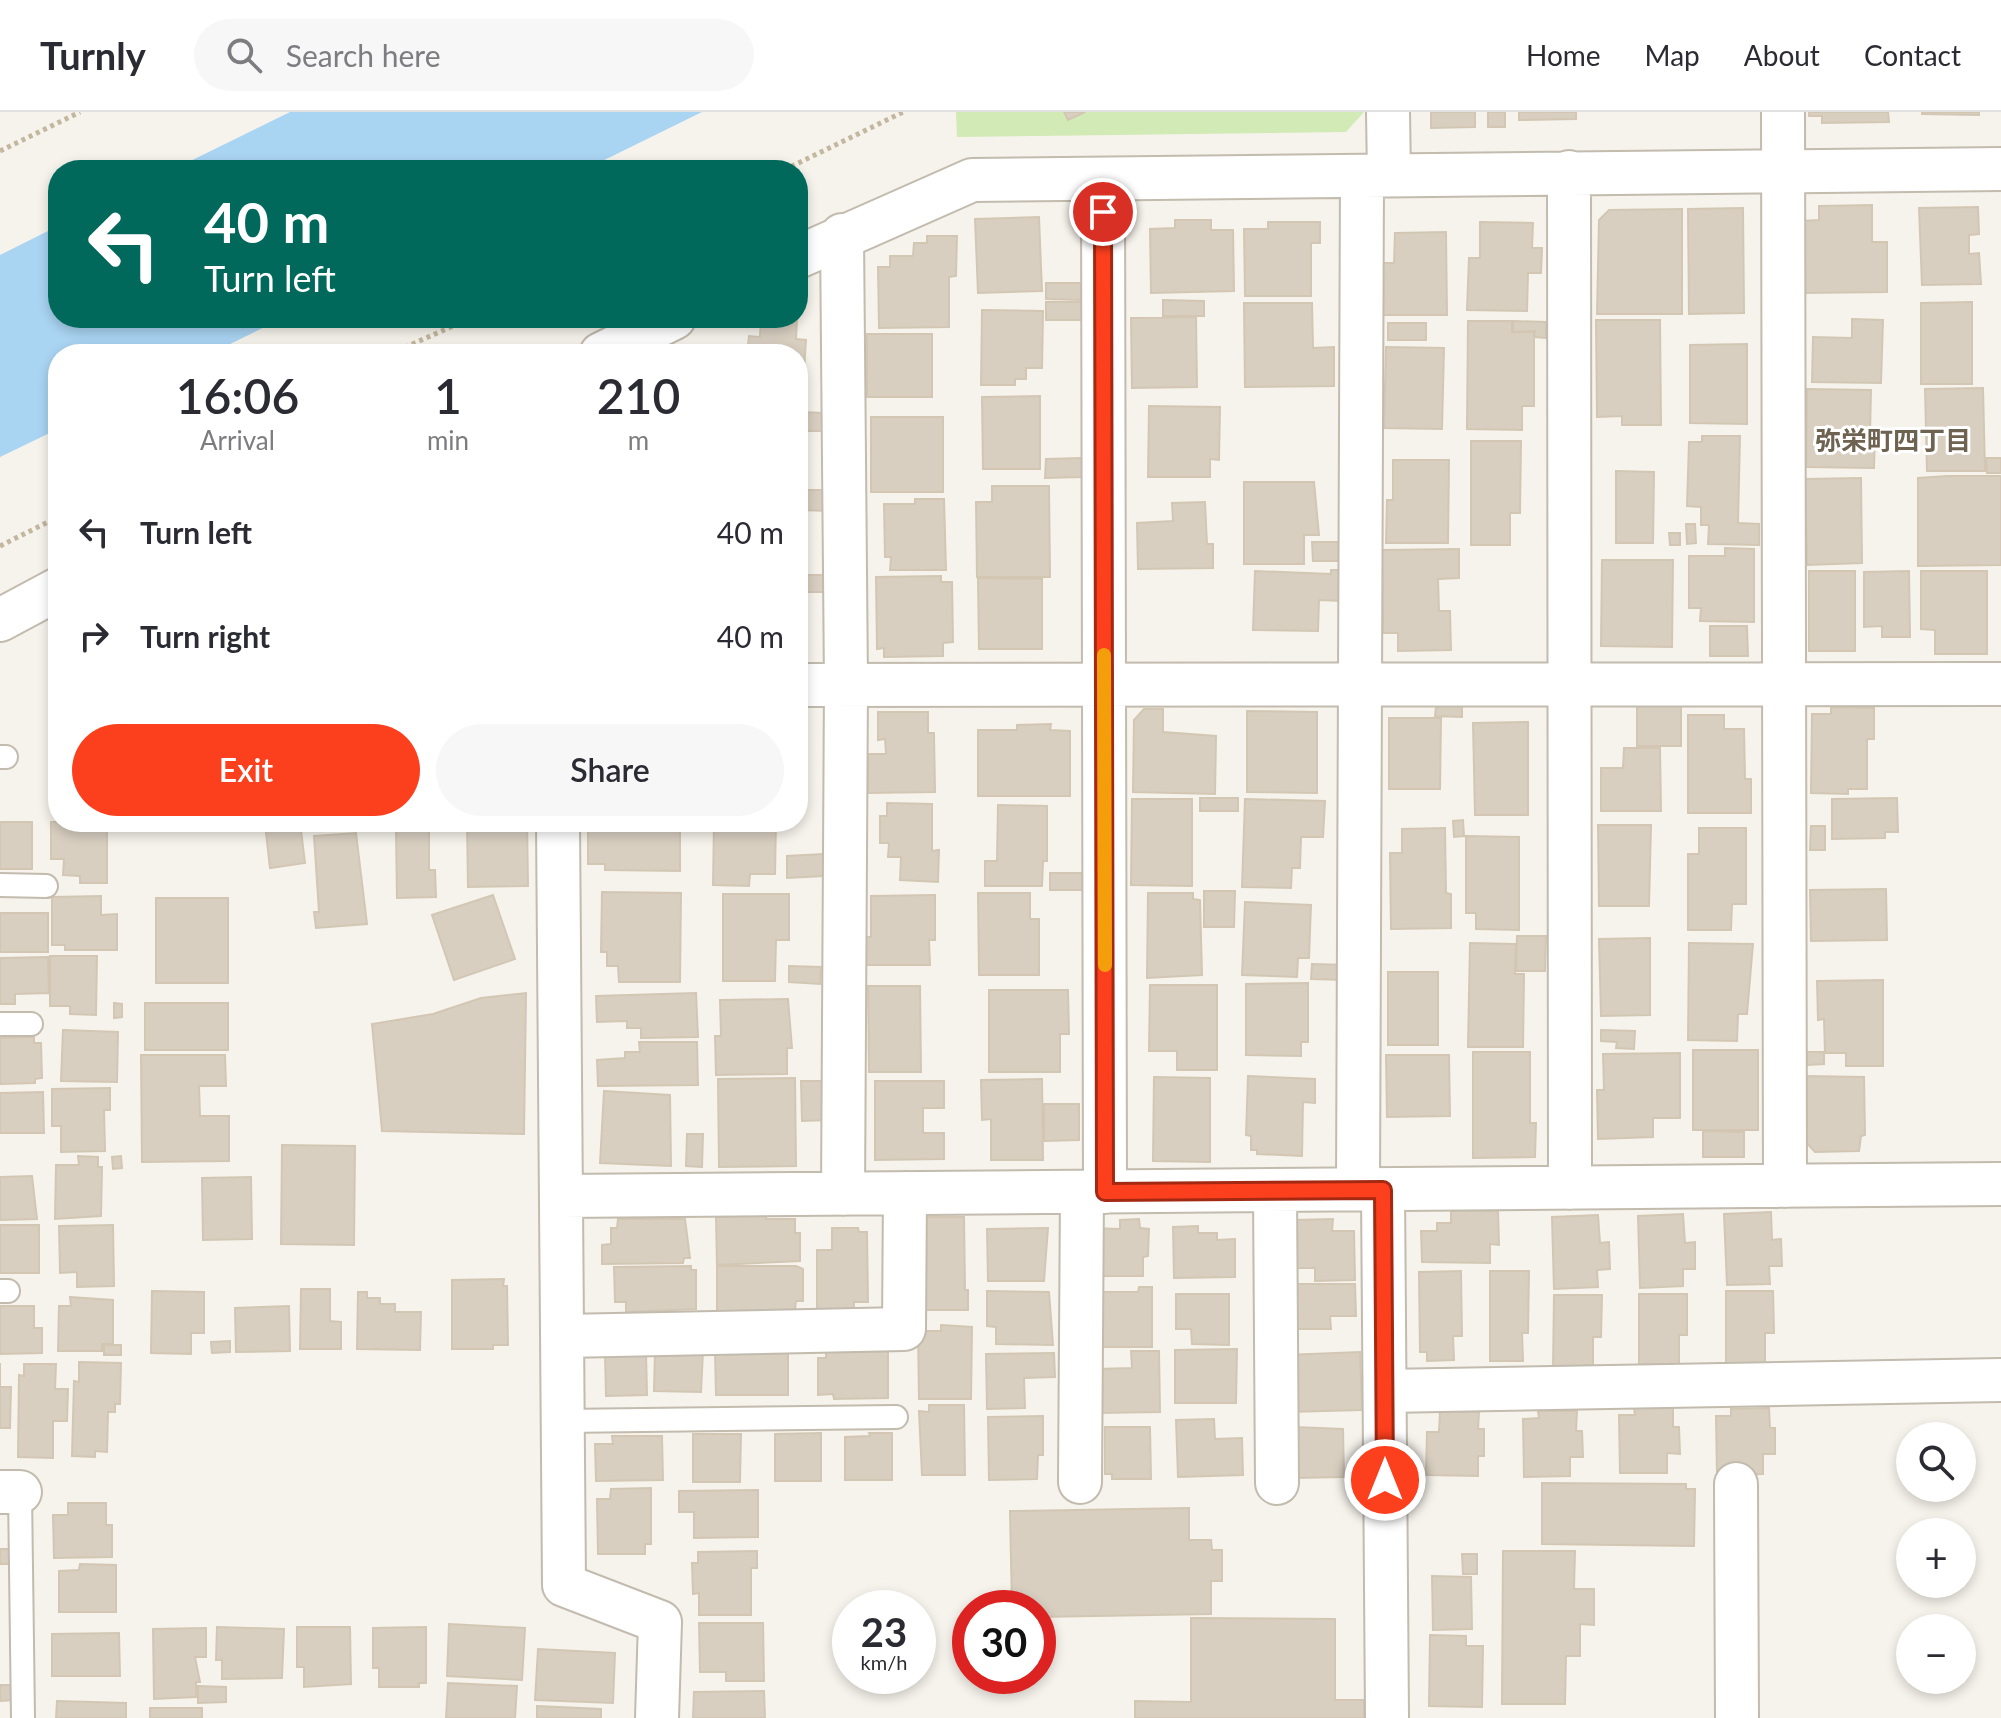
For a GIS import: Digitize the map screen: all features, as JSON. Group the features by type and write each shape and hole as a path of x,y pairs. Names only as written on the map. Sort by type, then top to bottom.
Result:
{"street":[{"path":"1387,1718 1385,1391 1371,1189 1363,685 1376,176 1388,112"},
{"path":"1783,112 1785,1186"},
{"path":"808,252 972,180 2001,169"},
{"path":"1569,172 1570,1188"},
{"path":"1080,1482 1093,1192 1104,687 1103,180"},
{"path":"842,235 846,684 843,1194"},
{"path":"621,344 654,328"},
{"path":"0,620 48,594"},
{"path":"808,685 1570,687 2001,684"},
{"path":"558,832 564,1585 660,1622 657,1718"},
{"path":"563,1196 2001,1184"},
{"path":"1275,1191 1277,1483"},
{"path":"564,1336 904,1329 905,1193"},
{"path":"1385,1391 2001,1380"},
{"path":"1736,1484 1737,1718"}],"lane":[{"path":"0,885 46,886"},
{"path":"0,1024 31,1024"},
{"path":"563,1421 896,1417"},
{"path":"10,1492 23,1718"}],"path":[{"path":"0,151 80,112"},
{"path":"805,160 903,112"},
{"path":"412,344 448,328"},
{"path":"0,546 48,522"}],"green space":[{"path":"956,112 1364,112 1346,132 957,137"}],"water":[{"path":"290,112 702,112 604,160 192,160"},
{"path":"48,231 48,328 263,328 230,344 48,344 48,434 0,457 0,255"}],"building":[{"path":"1064,112 1085,112 1068,120"},
{"path":"1431,112 1475,112 1475,127 1431,128"},
{"path":"1488,112 1505,112 1505,127 1488,127"},
{"path":"1519,112 1576,112 1576,119 1519,120"},
{"path":"1809,112 1888,112 1889,122 1822,123 1822,116 1809,116"},
{"path":"1979,112 1979,115 1922,114"},
{"path":"1872,205 1872,242 1887,242 1887,292 1803,293 1802,221 1819,220 1819,206"},
{"path":"1978,207 1979,234 1969,235 1969,254 1979,253 1981,284 1922,285 1919,208"},
{"path":"1743,208 1744,313 1689,314 1688,209"},
{"path":"1682,209 1682,314 1597,314 1599,220 1609,210"},
{"path":"1039,217 1042,291 978,293 975,219"},
{"path":"1175,220 1211,220 1211,230 1233,230 1234,291 1151,293 1150,229 1175,228"},
{"path":"1268,222 1320,222 1320,243 1311,243 1311,296 1245,296 1244,229 1268,229"},
{"path":"1480,222 1533,223 1532,248 1542,248 1541,273 1528,273 1527,311 1467,310 1469,258 1480,258"},
{"path":"1446,232 1447,315 1382,315 1382,263 1394,263 1395,233"},
{"path":"927,236 957,236 956,276 949,277 949,327 879,328 878,267 890,267 890,256 913,256 914,243 927,243"},
{"path":"1046,283 1081,283 1081,300 1046,299"},
{"path":"1163,300 1204,301 1204,316 1163,316"},
{"path":"1046,302 1083,302 1083,320 1046,320"},
{"path":"1972,302 1972,384 1921,384 1921,303"},
{"path":"1244,303 1312,303 1313,348 1334,347 1334,386 1245,387"},
{"path":"982,310 1043,311 1042,368 1026,368 1026,379 1015,379 1015,385 981,385"},
{"path":"1196,317 1197,387 1132,388 1131,318"},
{"path":"1852,319 1883,320 1881,383 1812,382 1813,337 1852,338"},
{"path":"1596,320 1660,320 1661,425 1622,425 1622,416 1597,417"},
{"path":"1468,321 1512,321 1512,332 1534,332 1534,406 1522,406 1522,430 1467,429"},
{"path":"1513,321 1546,322 1546,338 1534,337 1535,331 1513,332"},
{"path":"1388,323 1426,323 1426,340 1388,340"},
{"path":"760,328 797,328 796,339 806,340 806,344 748,344 749,336 760,337"},
{"path":"867,334 932,334 932,397 867,397"},
{"path":"1747,344 1747,424 1690,423 1690,345"},
{"path":"1386,347 1444,348 1442,429 1384,428"},
{"path":"1983,388 1985,471 1927,471 1925,389"},
{"path":"1807,389 1871,390 1870,434 1875,434 1874,468 1806,467"},
{"path":"1040,396 1040,469 983,469 982,397"},
{"path":"1149,406 1220,407 1219,460 1210,459 1210,477 1148,477"},
{"path":"808,412 826,413 826,431 808,431"},
{"path":"871,417 943,417 943,492 871,492"},
{"path":"1702,436 1740,436 1738,523 1759,524 1759,545 1708,544 1709,525 1701,525 1701,507 1687,506 1689,442 1702,442"},
{"path":"1471,441 1521,441 1520,513 1510,513 1510,545 1471,545"},
{"path":"1082,458 1082,477 1045,478 1046,459"},
{"path":"1986,458 2001,458 2001,473 1987,473"},
{"path":"1393,460 1449,460 1448,543 1386,543 1387,500 1393,500"},
{"path":"1616,471 1654,472 1653,543 1616,543"},
{"path":"2001,476 2001,565 1918,566 1918,478"},
{"path":"1861,478 1862,563 1807,565 1805,479"},
{"path":"1244,482 1314,482 1319,535 1304,535 1304,564 1244,564"},
{"path":"992,486 1049,486 1050,577 977,577 976,502 992,502"},
{"path":"808,490 831,490 830,511 808,510"},
{"path":"915,499 944,499 946,570 890,570 891,557 885,557 884,504 915,504"},
{"path":"1205,502 1207,544 1213,544 1213,568 1138,569 1137,523 1173,521 1172,503"},
{"path":"1686,524 1695,524 1696,543 1687,544"},
{"path":"1669,533 1680,533 1680,545 1670,545"},
{"path":"1312,542 1348,542 1349,561 1313,561"},
{"path":"1725,548 1754,549 1754,622 1700,621 1701,608 1689,608 1689,556 1725,556"},
{"path":"1459,549 1459,578 1438,579 1439,611 1450,611 1451,650 1398,651 1398,633 1383,633 1382,550"},
{"path":"1602,560 1673,560 1672,647 1601,646"},
{"path":"1331,570 1348,570 1341,601 1319,600 1318,631 1253,630 1255,571 1331,574"},
{"path":"1809,571 1855,571 1855,651 1809,651"},
{"path":"1909,571 1910,637 1882,637 1882,626 1864,627 1864,572"},
{"path":"1921,571 1987,571 1987,654 1935,654 1935,630 1921,629"},
{"path":"808,575 829,575 829,592 808,592"},
{"path":"941,576 941,582 952,582 953,642 943,643 943,656 884,657 884,648 877,649 876,577"},
{"path":"978,578 1042,579 1042,649 979,649"},
{"path":"1710,626 1747,626 1748,656 1710,656"},
{"path":"1462,706 1462,717 1435,716 1436,707"},
{"path":"1637,706 1681,706 1681,746 1637,746"},
{"path":"1831,707 1874,708 1874,739 1867,739 1867,789 1848,789 1848,794 1811,793 1812,714 1831,714"},
{"path":"1144,709 1163,709 1163,732 1216,736 1215,794 1133,792 1134,720"},
{"path":"1247,711 1317,712 1317,793 1247,792"},
{"path":"878,712 928,712 928,733 934,733 935,792 868,793 868,754 886,754 885,739 878,740"},
{"path":"1688,715 1724,715 1724,729 1744,729 1745,779 1751,779 1751,813 1688,813"},
{"path":"1389,718 1441,718 1440,789 1389,789"},
{"path":"1528,722 1528,815 1475,815 1473,723"},
{"path":"1051,724 1050,730 1070,731 1070,796 978,796 978,730 1017,730 1017,725"},
{"path":"1624,748 1660,748 1661,811 1601,811 1601,768 1623,768"},
{"path":"1200,798 1238,798 1238,811 1200,811"},
{"path":"1897,798 1898,832 1885,832 1885,838 1832,839 1832,799"},
{"path":"1132,799 1192,799 1192,886 1131,885"},
{"path":"1245,799 1325,801 1323,837 1301,837 1300,868 1292,868 1291,888 1242,887"},
{"path":"887,803 932,804 932,851 939,850 938,882 900,880 901,857 888,857 889,843 880,843 880,816 887,816"},
{"path":"998,805 1047,806 1047,861 1043,861 1042,886 985,886 985,861 997,861"},
{"path":"1463,820 1464,836 1454,837 1453,821"},
{"path":"0,822 32,822 32,869 0,869"},
{"path":"1598,825 1651,825 1649,906 1599,906"},
{"path":"1811,826 1825,826 1825,850 1810,850"},
{"path":"1445,828 1446,893 1451,894 1451,928 1391,929 1390,853 1402,853 1402,829"},
{"path":"1699,828 1746,828 1746,904 1732,904 1731,930 1688,930 1688,854 1699,854"},
{"path":"51,832 107,832 107,883 80,883 80,876 63,875 64,859 51,859"},
{"path":"266,832 301,832 305,863 270,868"},
{"path":"396,832 429,832 429,870 435,870 436,897 397,898"},
{"path":"467,832 527,832 528,886 468,887"},
{"path":"588,832 680,832 680,871 605,870 605,864 588,864"},
{"path":"714,832 776,832 775,874 750,874 749,886 713,885"},
{"path":"356,833 367,924 316,928 314,912 319,912 314,836"},
{"path":"1466,836 1519,837 1519,930 1476,929 1476,913 1466,913"},
{"path":"823,854 824,876 787,878 787,856"},
{"path":"1050,873 1083,873 1082,890 1050,890"},
{"path":"1886,889 1887,940 1811,941 1810,890"},
{"path":"1204,891 1235,891 1234,927 1204,927"},
{"path":"602,892 681,893 680,982 619,982 618,966 607,966 607,952 601,952"},
{"path":"978,893 1030,893 1030,919 1039,919 1039,975 979,975"},
{"path":"1148,893 1193,893 1193,899 1200,900 1202,975 1147,978"},
{"path":"723,894 789,894 789,940 776,940 775,981 723,981"},
{"path":"493,895 515,959 454,980 432,915"},
{"path":"935,895 935,940 929,940 930,965 866,965 866,937 871,937 871,896"},
{"path":"101,896 101,915 117,914 117,950 65,950 65,945 52,945 52,897"},
{"path":"156,898 228,898 228,983 156,983"},
{"path":"1245,902 1311,905 1309,958 1298,958 1297,977 1242,975"},
{"path":"0,913 48,913 48,952 0,952"},
{"path":"1517,936 1546,936 1545,971 1516,971"},
{"path":"1650,938 1650,1015 1601,1016 1599,939"},
{"path":"1470,943 1516,944 1515,974 1524,974 1523,1047 1468,1047"},
{"path":"1689,943 1753,944 1747,1014 1738,1014 1737,1041 1688,1040"},
{"path":"50,956 97,956 96,1015 70,1014 70,1006 50,1006"},
{"path":"48,957 49,993 15,994 15,1004 0,1004 0,958"},
{"path":"1312,964 1346,965 1346,980 1311,979"},
{"path":"789,966 821,967 820,984 789,982"},
{"path":"1388,972 1438,972 1438,1045 1388,1045"},
{"path":"1883,980 1883,1066 1846,1066 1846,1053 1825,1053 1824,1019 1818,1020 1817,981"},
{"path":"1308,983 1308,1042 1301,1042 1301,1056 1246,1055 1246,984"},
{"path":"1150,985 1217,985 1217,1070 1177,1070 1177,1051 1149,1051"},
{"path":"868,986 920,986 921,1072 869,1072"},
{"path":"989,990 1068,990 1069,1034 1060,1034 1060,1072 989,1072"},
{"path":"526,993 524,1134 382,1131 372,1024 433,1014 481,998"},
{"path":"696,993 698,1037 641,1038 641,1028 627,1028 627,1021 597,1022 596,996"},
{"path":"788,999 792,1048 787,1048 787,1074 716,1075 715,1036 721,1036 720,1000"},
{"path":"114,1003 122,1004 122,1017 114,1018"},
{"path":"145,1003 228,1003 228,1050 145,1050"},
{"path":"63,1030 118,1032 117,1082 61,1081"},
{"path":"1601,1030 1635,1031 1634,1049 1616,1048 1617,1042 1601,1041"},
{"path":"34,1037 34,1043 41,1043 42,1078 35,1079 35,1083 0,1084 0,1038"},
{"path":"639,1042 697,1042 698,1085 598,1086 597,1060 625,1058 625,1052 640,1052"},
{"path":"1693,1050 1758,1050 1758,1130 1693,1130"},
{"path":"1473,1052 1530,1052 1530,1123 1536,1123 1535,1157 1473,1158"},
{"path":"1807,1052 1824,1052 1824,1064 1807,1065"},
{"path":"1680,1053 1680,1118 1653,1118 1653,1137 1598,1139 1597,1090 1604,1090 1603,1054"},
{"path":"141,1055 225,1055 226,1086 199,1086 200,1116 229,1116 229,1161 142,1162"},
{"path":"1386,1055 1449,1055 1450,1116 1387,1117"},
{"path":"1248,1076 1315,1079 1315,1103 1303,1102 1302,1156 1257,1154 1257,1150 1251,1150 1251,1136 1246,1135"},
{"path":"1805,1076 1864,1077 1865,1135 1861,1136 1859,1151 1815,1152 1804,1140"},
{"path":"1154,1077 1210,1078 1210,1162 1153,1161"},
{"path":"795,1078 796,1166 719,1167 718,1079"},
{"path":"1042,1079 1043,1160 991,1160 991,1119 982,1120 981,1080"},
{"path":"801,1081 829,1081 830,1120 802,1121"},
{"path":"875,1081 944,1081 944,1108 923,1108 923,1133 944,1133 944,1159 875,1160"},
{"path":"110,1088 110,1110 104,1110 105,1151 61,1152 61,1126 52,1126 52,1089"},
{"path":"604,1091 670,1095 671,1166 600,1163"},
{"path":"43,1092 44,1133 0,1133 0,1093"},
{"path":"1044,1104 1079,1104 1079,1140 1044,1141"},
{"path":"1703,1131 1744,1132 1744,1157 1703,1157"},
{"path":"687,1134 703,1134 702,1167 686,1166"},
{"path":"282,1145 355,1146 354,1245 281,1244"},
{"path":"78,1156 98,1157 98,1167 102,1167 101,1216 55,1219 56,1165 79,1165"},
{"path":"121,1156 122,1168 113,1169 112,1157"},
{"path":"32,1176 37,1219 0,1220 0,1177"},
{"path":"251,1177 252,1239 203,1240 202,1178"},
{"path":"1451,1211 1498,1211 1499,1245 1490,1244 1490,1263 1422,1262 1421,1231 1437,1231 1437,1223 1451,1223"},
{"path":"1771,1212 1772,1240 1781,1239 1782,1266 1769,1266 1770,1284 1727,1285 1724,1214"},
{"path":"1683,1214 1685,1243 1695,1242 1695,1269 1683,1269 1683,1286 1640,1288 1638,1216"},
{"path":"1598,1215 1600,1243 1609,1242 1610,1269 1597,1270 1598,1287 1554,1289 1552,1217"},
{"path":"766,1216 766,1219 795,1219 795,1233 800,1233 800,1261 717,1265 716,1217"},
{"path":"926,1217 964,1217 968,1310 913,1310 918,1228"},
{"path":"618,1219 685,1219 690,1258 684,1258 683,1263 602,1264 602,1245 611,1244 611,1228 617,1228"},
{"path":"1139,1219 1140,1228 1149,1229 1148,1256 1143,1257 1143,1276 1091,1276 1091,1228 1120,1229 1120,1220"},
{"path":"1333,1219 1332,1231 1354,1231 1355,1280 1315,1281 1315,1268 1294,1268 1294,1220"},
{"path":"0,1225 39,1225 39,1273 0,1273"},
{"path":"113,1225 114,1286 77,1287 77,1272 60,1273 59,1226"},
{"path":"1198,1226 1198,1233 1217,1233 1217,1240 1235,1239 1235,1277 1174,1278 1173,1227"},
{"path":"832,1228 858,1228 859,1232 867,1232 868,1302 854,1302 854,1312 817,1312 817,1250 832,1250"},
{"path":"1048,1228 1044,1281 988,1281 987,1229"},
{"path":"691,1266 691,1270 696,1270 696,1309 626,1312 626,1302 615,1302 614,1267"},
{"path":"717,1266 796,1266 803,1269 803,1301 796,1301 795,1310 717,1312"},
{"path":"1461,1271 1462,1336 1453,1336 1454,1360 1427,1361 1427,1352 1420,1352 1419,1272"},
{"path":"1490,1271 1529,1271 1528,1333 1522,1333 1523,1361 1490,1361"},
{"path":"504,1279 503,1286 507,1286 508,1345 493,1345 493,1349 452,1349 452,1280"},
{"path":"1296,1284 1355,1284 1356,1316 1330,1316 1331,1329 1285,1329 1285,1291 1297,1291"},
{"path":"1139,1287 1152,1287 1152,1347 1103,1347 1103,1292 1138,1292"},
{"path":"301,1289 330,1289 330,1321 341,1322 341,1349 300,1349"},
{"path":"152,1291 204,1292 204,1333 191,1333 191,1354 151,1353"},
{"path":"987,1291 1049,1292 1053,1345 996,1344 996,1327 987,1326"},
{"path":"1726,1291 1773,1291 1774,1333 1765,1333 1765,1366 1726,1366"},
{"path":"358,1292 367,1292 367,1298 380,1298 380,1304 395,1304 395,1312 421,1312 420,1350 357,1349"},
{"path":"1176,1294 1229,1294 1229,1345 1192,1344 1191,1329 1176,1329"},
{"path":"1639,1294 1687,1294 1687,1335 1679,1335 1679,1368 1639,1368"},
{"path":"1554,1295 1602,1295 1601,1337 1593,1337 1593,1370 1553,1370"},
{"path":"70,1297 113,1300 113,1344 102,1344 102,1351 58,1351 59,1306 71,1306"},
{"path":"0,1306 34,1306 34,1328 42,1328 42,1353 0,1354"},
{"path":"289,1306 290,1351 236,1352 235,1308"},
{"path":"941,1325 972,1327 971,1399 919,1399 918,1331 941,1331"},
{"path":"230,1341 230,1352 212,1353 211,1342"},
{"path":"104,1345 121,1345 121,1355 104,1355"},
{"path":"1237,1349 1236,1403 1175,1403 1175,1350"},
{"path":"655,1350 703,1351 701,1392 654,1391"},
{"path":"715,1350 788,1350 788,1395 716,1395"},
{"path":"888,1351 888,1398 834,1399 833,1394 818,1395 818,1358 826,1358 826,1352"},
{"path":"1131,1351 1159,1351 1160,1412 1099,1413 1098,1369 1132,1368"},
{"path":"646,1352 647,1395 606,1396 605,1353"},
{"path":"1360,1352 1362,1410 1288,1412 1286,1355"},
{"path":"1054,1353 1055,1377 1024,1378 1025,1408 987,1409 986,1354"},
{"path":"79,1362 121,1363 120,1404 115,1404 115,1412 108,1412 107,1452 95,1451 95,1457 72,1456 74,1381 79,1382"},
{"path":"24,1364 56,1364 55,1389 68,1389 67,1421 53,1421 53,1458 18,1457 19,1375 24,1376"},
{"path":"0,1387 11,1387 10,1428 0,1428"},
{"path":"929,1405 964,1405 965,1475 922,1475 919,1411 929,1412"},
{"path":"1634,1408 1673,1408 1673,1427 1679,1427 1680,1454 1667,1453 1667,1473 1620,1473 1619,1415 1635,1415"},
{"path":"1769,1408 1770,1428 1775,1428 1775,1454 1763,1454 1763,1474 1717,1475 1716,1416 1731,1416 1731,1409"},
{"path":"1440,1411 1479,1412 1478,1429 1484,1429 1484,1456 1478,1456 1478,1476 1426,1475 1427,1432 1439,1432"},
{"path":"1538,1411 1577,1411 1576,1431 1582,1431 1583,1457 1570,1457 1570,1476 1524,1477 1523,1419 1539,1418"},
{"path":"1043,1416 1043,1455 1038,1455 1037,1479 989,1480 988,1417"},
{"path":"1214,1419 1215,1439 1242,1438 1243,1475 1178,1477 1176,1420"},
{"path":"1105,1427 1150,1427 1151,1479 1112,1479 1112,1474 1105,1474"},
{"path":"1294,1427 1343,1429 1344,1477 1295,1478"},
{"path":"821,1433 821,1481 775,1481 775,1434"},
{"path":"869,1433 892,1433 892,1480 845,1480 845,1437 870,1436"},
{"path":"693,1434 741,1434 740,1482 693,1482"},
{"path":"612,1436 662,1436 663,1480 596,1481 595,1444 613,1444"},
{"path":"1542,1483 1686,1484 1686,1489 1695,1489 1694,1546 1542,1544"},
{"path":"651,1488 651,1544 645,1544 645,1554 598,1554 597,1499 610,1499 611,1489"},
{"path":"758,1490 758,1537 694,1538 694,1512 679,1512 679,1491"},
{"path":"68,1503 106,1503 106,1525 112,1525 112,1557 54,1558 53,1515 68,1515"},
{"path":"1189,1508 1189,1540 1211,1540 1212,1550 1222,1550 1222,1581 1211,1581 1211,1614 1056,1617 1056,1590 1012,1590 1010,1511"},
{"path":"0,1549 12,1549 12,1564 0,1564"},
{"path":"757,1551 757,1568 751,1568 751,1615 699,1615 699,1593 693,1594 692,1563 698,1563 698,1552"},
{"path":"1503,1551 1575,1551 1574,1589 1594,1589 1594,1625 1580,1624 1580,1656 1566,1656 1565,1704 1502,1704"},
{"path":"1462,1554 1477,1554 1477,1574 1463,1574"},
{"path":"80,1564 116,1565 116,1612 59,1612 59,1571 79,1570"},
{"path":"1432,1576 1471,1577 1472,1629 1433,1630"},
{"path":"1191,1618 1335,1619 1335,1700 1364,1700 1364,1718 1135,1718 1135,1701 1191,1702"},
{"path":"699,1623 763,1623 764,1681 726,1681 726,1672 700,1672"},
{"path":"449,1624 525,1628 522,1680 447,1676"},
{"path":"217,1627 284,1629 282,1678 222,1679 222,1660 216,1660"},
{"path":"297,1627 350,1627 351,1684 304,1687 304,1667 297,1667"},
{"path":"426,1627 426,1683 419,1683 419,1687 379,1687 379,1668 373,1668 373,1628"},
{"path":"206,1628 206,1657 195,1657 200,1682 196,1682 196,1697 154,1699 153,1629"},
{"path":"119,1633 120,1676 52,1676 52,1634"},
{"path":"1430,1635 1466,1636 1466,1646 1483,1646 1482,1707 1429,1706"},
{"path":"538,1649 615,1653 613,1703 535,1700"},
{"path":"448,1683 517,1686 515,1718 446,1718"},
{"path":"0,1685 13,1685 14,1700 0,1701"},
{"path":"198,1686 226,1687 226,1702 198,1703"},
{"path":"764,1691 765,1718 693,1718 694,1692"},
{"path":"57,1701 126,1703 126,1718 56,1718"},
{"path":"537,1706 601,1709 601,1718 537,1718"},
{"path":"150,1708 202,1708 202,1718 150,1718"}],"slow traffic":[{"path":"1104,655 1105,965"}],"district":[{"name":"弥栄町四丁目","path":"1893,440"}],"route":[{"path":"1103,212 1105,1192 1383,1190 1385,1480"}]}
